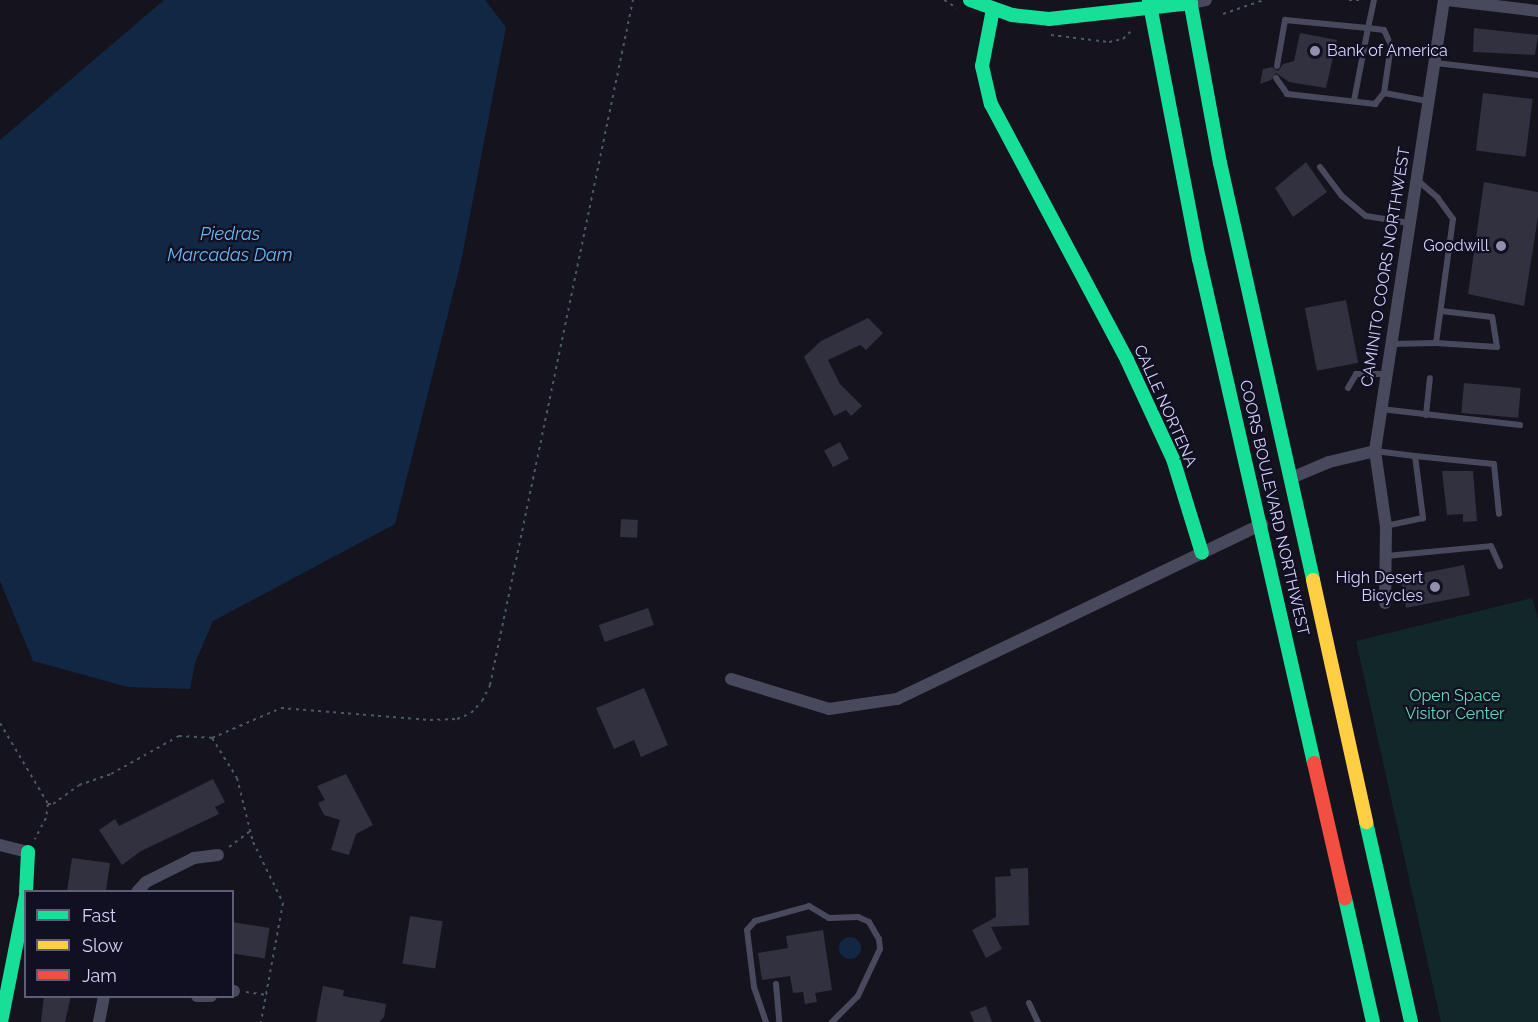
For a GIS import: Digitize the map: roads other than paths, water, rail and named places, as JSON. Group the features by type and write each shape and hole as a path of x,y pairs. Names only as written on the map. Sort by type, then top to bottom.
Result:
{"main road":[{"path":"970,0 993,9 1048,19 1150,4 1191,1"},
{"name":"COORS BOULEVARD NORTHWEST","path":"1191,1 1220,163 1411,1022"},
{"name":"COORS BOULEVARD NORTHWEST","path":"1150,4 1199,259 1262,524 1372,1022"},
{"name":"CALLE NORTENA","path":"993,9 982,66 982,83 1127,360 1173,459 1202,553"},
{"path":"26,890 28,852"},
{"path":"1,1022 24,906"}],"street":[{"path":"1191,1 1206,0"},
{"path":"1446,0 1538,11"},
{"name":"CAMINITO COORS NORTHWEST","path":"1385,603 1386,526 1376,451 1427,101 1436,63 1446,0"},
{"path":"1291,478 1329,462 1376,451"},
{"path":"731,679 829,709 897,699 1262,524"},
{"path":"0,845 28,852"},
{"path":"138,890 146,882 194,858 218,855"},
{"path":"99,1022 104,998"}],"lane":[{"path":"1354,101 1374,0"},
{"path":"1276,78 1287,93 1375,104 1384,93 1391,45 1384,30 1285,20 1277,66"},
{"path":"1436,63 1538,75"},
{"path":"1384,93 1427,101"},
{"path":"1320,167 1342,196 1366,216 1409,223"},
{"path":"1416,179 1438,198 1453,219 1436,343"},
{"path":"1390,345 1436,343 1497,347 1492,316 1441,311"},
{"path":"1348,388 1356,374 1386,374"},
{"path":"1426,415 1430,378"},
{"path":"1381,410 1520,425"},
{"path":"1376,451 1494,464 1499,514"},
{"path":"1386,526 1423,518 1415,456"},
{"path":"1386,556 1491,546 1500,567"},
{"path":"766,1022 754,987 747,930 755,921 809,906 829,918 858,917 869,922 879,939 879,949 858,996 832,1022"},
{"path":"776,984 779,1022"},
{"path":"1029,1003 1038,1022"}],"water":[{"name":"Piedras Marcadas Dam","path":"164,0 485,0 506,27 461,262 395,524 213,621 195,663 190,689 128,687 33,661 0,581 0,140"},
{"path":"850,937 858,940 861,948 858,956 850,959 842,956 839,948 842,940"}],"place":[{"name":"Bank of America","path":"1315,51"},
{"name":"Goodwill","path":"1501,246"},
{"name":"High Desert Bicycles","path":"1435,587"}],"park label":[{"name":"Open Space Visitor Center","path":"1455,705"}]}
